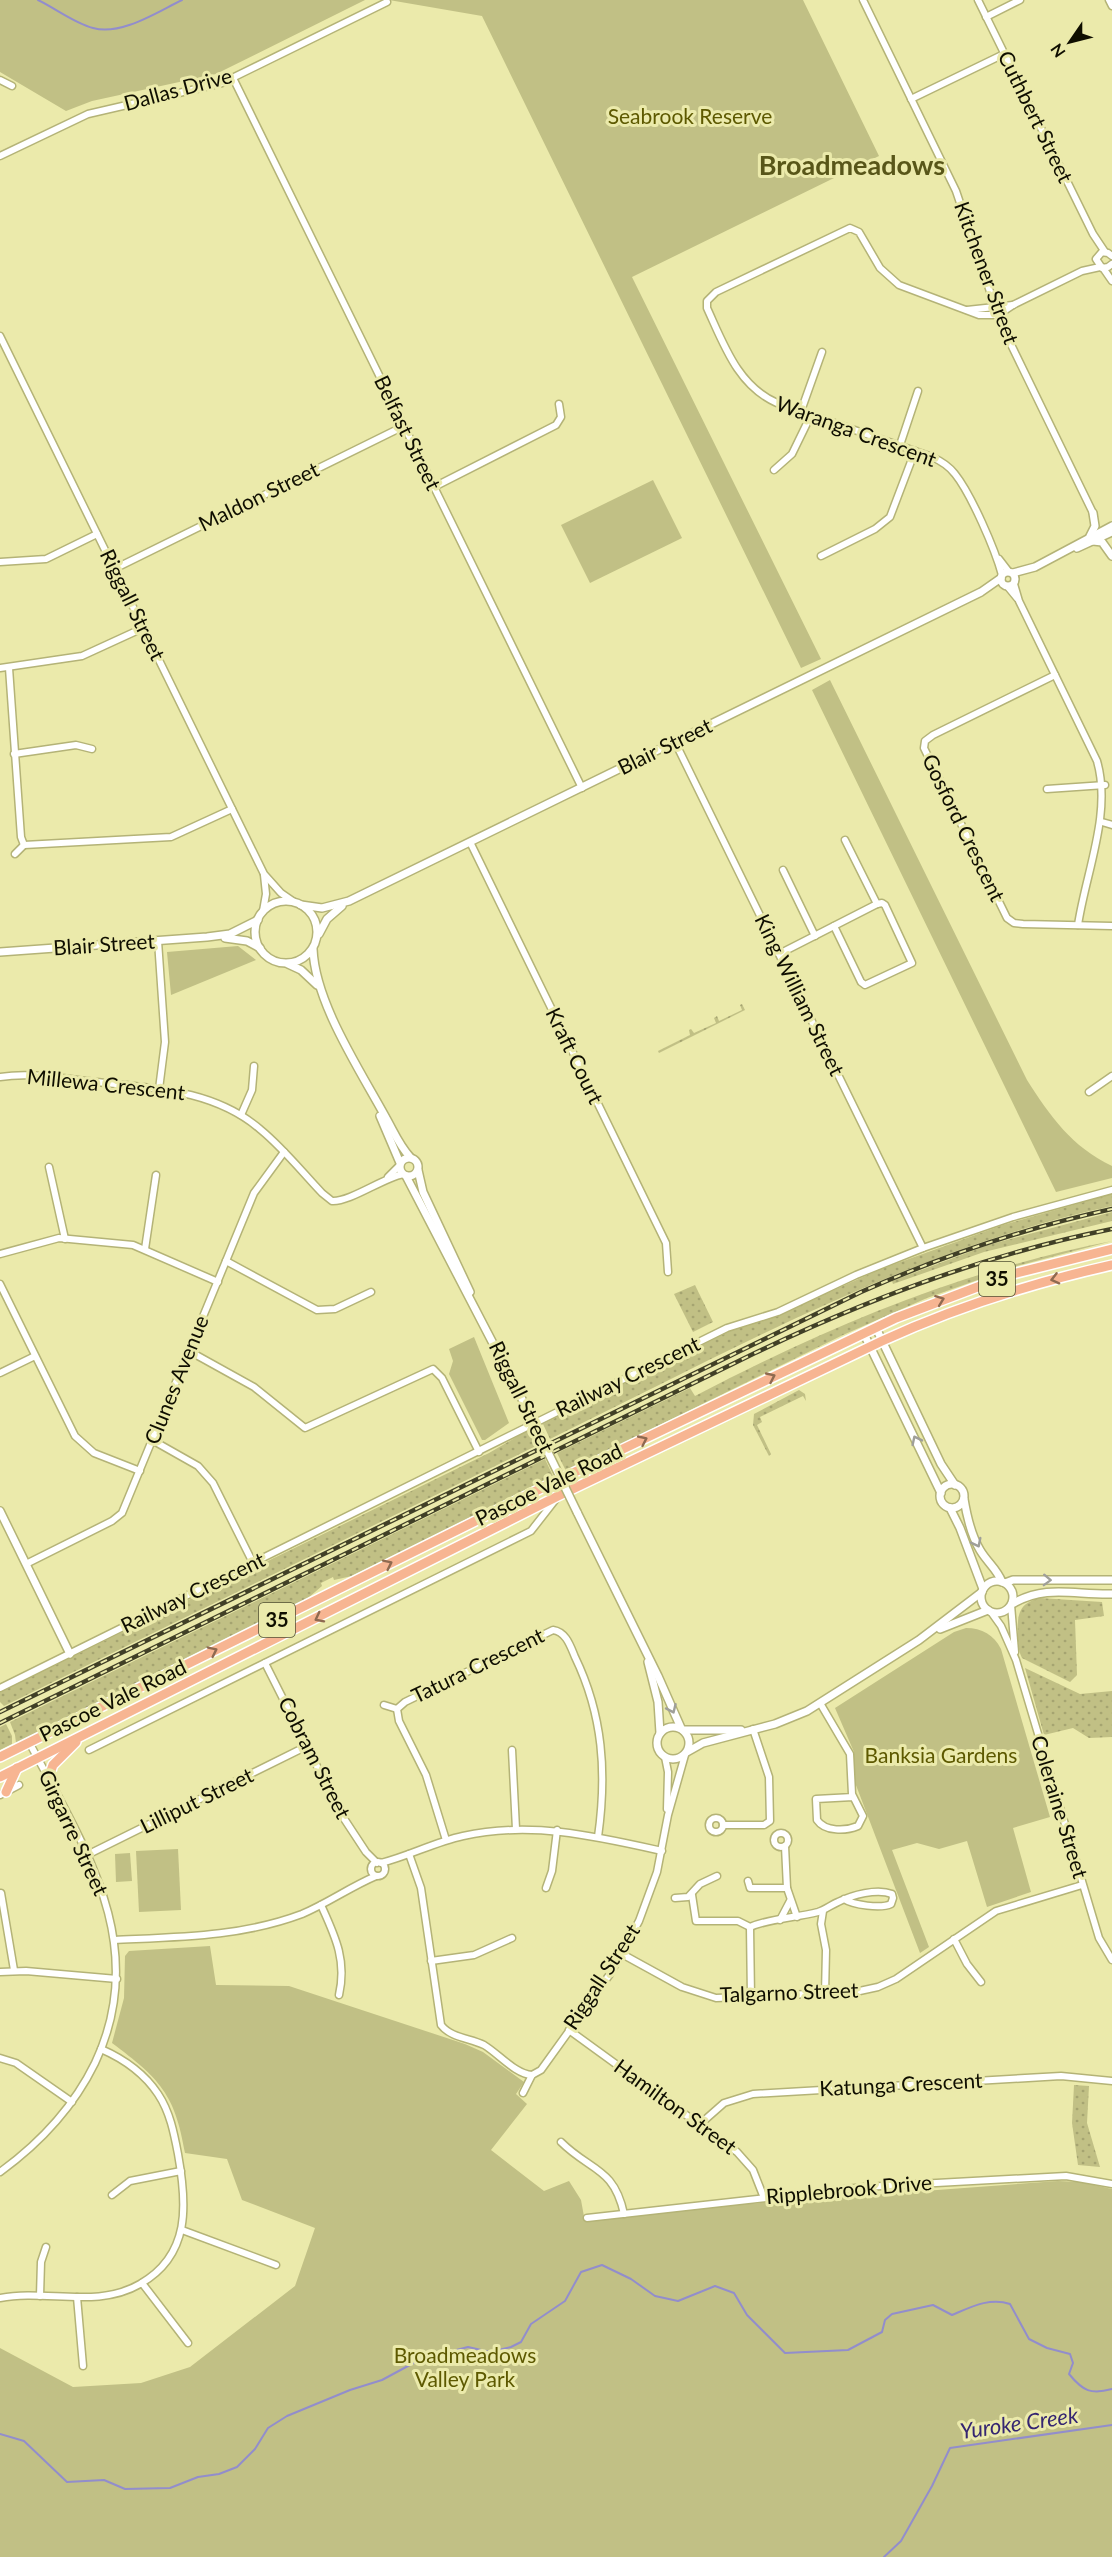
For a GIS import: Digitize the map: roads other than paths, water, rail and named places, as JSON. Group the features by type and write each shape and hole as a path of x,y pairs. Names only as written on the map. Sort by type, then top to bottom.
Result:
{"main road":[{"name":"Pascoe Vale Road","path":"0,1757 718,1402 876,1328 975,1286 1112,1249"},
{"name":"Pascoe Vale Road","path":"0,1777 558,1496 882,1341 937,1317 1006,1292 1112,1265"},
{"path":"718,1402 741,1409"},
{"path":"417,1550 420,1556 424,1557 472,1534 504,1524"},
{"path":"48,1779 53,1765 82,1736"},
{"path":"3,1793 18,1768"}],"street":[{"name":"Kitchener Street","path":"862,0 956,191 998,315 1093,513"},
{"name":"Cuthbert Street","path":"978,0 1093,234 1106,255 1108,268"},
{"path":"986,17 1020,0"},
{"path":"1109,0 1112,6"},
{"name":"Dallas Drive","path":"0,156 88,114 212,86 233,78 387,2"},
{"path":"911,99 1004,54"},
{"name":"Belfast Street","path":"233,78 582,788"},
{"path":"1,82 12,86"},
{"name":"Waranga Crescent","path":"998,315 979,315 915,292 892,280 876,262 860,232 850,228 712,295 707,302 707,308 741,376 761,395 939,460 953,472 1006,575"},
{"path":"998,315 1013,305 1082,271 1106,255"},
{"path":"1082,271 1108,268 1112,281"},
{"name":"Waranga Crescent","path":"967,310 1013,305"},
{"name":"Riggall Street","path":"0,336 264,874 281,893 298,903"},
{"path":"801,411 822,352"},
{"path":"900,446 918,391"},
{"path":"434,487 556,425 561,417 559,404"},
{"path":"774,470 792,454 802,438 811,415"},
{"name":"Maldon Street","path":"114,569 404,426"},
{"path":"821,556 875,529 890,517 915,451"},
{"path":"1093,513 1104,524 1112,526"},
{"path":"1093,513 1095,526 1092,539 1104,544 1112,555"},
{"name":"Blair Street","path":"981,592 1011,585 1035,567 1092,539 1112,526"},
{"path":"1112,533 1110,540 1112,555"},
{"name":"Blair Street","path":"1092,539 1112,533"},
{"path":"0,562 46,559 97,534"},
{"name":"Blair Street","path":"316,939 327,919 335,910 349,901 981,592 1006,575 1035,567"},
{"path":"1006,575 1097,761 1105,785 1106,796 1102,822 1078,925"},
{"path":"1006,575 1011,585"},
{"path":"0,668 82,656 143,628"},
{"path":"9,668 21,837 24,845"},
{"name":"Gosford Crescent","path":"1055,675 929,737 925,741 924,748 1007,918 1023,924 1112,926"},
{"name":"King William Street","path":"675,742 923,1248"},
{"path":"14,754 76,745 92,749"},
{"path":"1047,789 1105,785"},
{"path":"15,854 24,845 171,837 232,809"},
{"path":"1102,822 1112,825"},
{"path":"845,840 877,904"},
{"name":"Kraft Court","path":"470,842 666,1243 668,1272"},
{"path":"783,870 815,936"},
{"name":"Riggall Street","path":"263,911 266,894 264,874"},
{"name":"Blair Street","path":"298,903 322,908 349,901"},
{"path":"287,963 306,956 313,948 317,929 309,911 298,903 279,902 263,911 258,920 256,939 260,948 276,961 287,963 301,970 319,987"},
{"path":"779,954 877,904 882,903 912,963 865,985 861,982 834,926"},
{"name":"Blair Street","path":"0,952 207,937 230,934 258,920"},
{"name":"Blair Street","path":"207,937 232,938 260,948"},
{"path":"158,941 165,1042 159,1089"},
{"path":"313,948 319,987 376,1102 402,1148 418,1163 418,1170 412,1176 405,1175 376,1102"},
{"path":"241,1115 252,1090 254,1066"},
{"name":"Millewa Crescent","path":"0,1077 34,1075 196,1095 241,1115 262,1130 332,1201 342,1200 385,1179 405,1175"},
{"path":"1089,1092 1112,1076"},
{"name":"Clunes Avenue","path":"26,1564 116,1519 125,1508 257,1187 284,1152"},
{"path":"400,1164 404,1159 410,1157"},
{"name":"Millewa Crescent","path":"385,1179 400,1164"},
{"path":"50,1167 65,1239"},
{"name":"Riggall Street","path":"418,1170 423,1192 467,1282 475,1305"},
{"path":"145,1249 156,1175"},
{"name":"Riggall Street","path":"405,1175 475,1305 682,1729"},
{"name":"Railway Crescent","path":"0,1688 727,1328 778,1312 856,1275 923,1248 1013,1217 1112,1190"},
{"path":"0,1254 49,1240 65,1239 133,1245 218,1282"},
{"path":"226,1261 317,1310 335,1309 371,1292"},
{"path":"0,1284 78,1441 94,1453 140,1471"},
{"path":"876,1328 941,1464 955,1485 962,1489 973,1535 980,1550 1013,1593 1011,1605"},
{"path":"864,1334 941,1493 942,1502 950,1508 960,1528 982,1591 982,1602 989,1611"},
{"path":"189,1351 254,1387 305,1428 433,1369 442,1378 479,1452"},
{"path":"0,1374 35,1356"},
{"path":"152,1440 206,1473 253,1563"},
{"path":"941,1493 948,1485 955,1485"},
{"name":"Pascoe Vale Road","path":"89,1750 531,1531 558,1496"},
{"path":"950,1508 960,1505 964,1499"},
{"path":"0,1511 70,1653"},
{"path":"919,1640 991,1582 1013,1580 1112,1581"},
{"path":"751,1730 682,1729 672,1726 660,1733 656,1744 665,1757 675,1759 703,1743 751,1730 792,1718 820,1703 919,1640 944,1627 989,1611 1002,1612 1028,1595 1046,1592 1112,1594"},
{"name":"Coleraine Street","path":"1011,1605 1016,1660"},
{"name":"Coleraine Street","path":"989,1611 1001,1626 1016,1660 1082,1885 1099,1938 1112,1960"},
{"name":"Tatura Crescent","path":"446,1840 428,1781 399,1721 398,1708 405,1702 553,1630 560,1631 566,1638 587,1685 599,1730 604,1780 598,1837"},
{"name":"Riggall Street","path":"645,1651 658,1702 660,1733"},
{"name":"Cobram Street","path":"265,1663 341,1814 375,1865"},
{"path":"820,1703 836,1734 850,1754 853,1797 863,1816 858,1826 849,1829 826,1828 817,1820 816,1800 853,1797"},
{"path":"384,1705 398,1708"},
{"name":"Pascoe Vale Road","path":"114,1720 125,1731"},
{"path":"682,1729 690,1743 686,1754"},
{"path":"723,1825 766,1824 771,1817 769,1777 751,1730"},
{"name":"Girgarre Street","path":"0,2172 35,2144 72,2102 101,2049 113,2012 117,1979 114,1941 104,1899 87,1855 29,1742"},
{"name":"Lilliput Street","path":"87,1855 307,1746"},
{"path":"512,1750 516,1829"},
{"name":"Riggall Street","path":"523,2093 532,2075 541,2070 622,1954 645,1906 662,1851 668,1815 686,1754"},
{"name":"Riggall Street","path":"665,1757 668,1772 668,1815"},
{"path":"3,1793 20,1785"},
{"path":"355,1886 375,1865 446,1840 485,1832 516,1829 557,1830 662,1851"},
{"path":"546,1888 552,1871 557,1830"},
{"path":"785,1846 787,1888 797,1917"},
{"path":"409,1854 421,1888 439,2018 444,2029 483,2045 521,2072 532,2075"},
{"path":"114,1941 204,1936 243,1931 285,1920 321,1905 376,1876 383,1875 401,1857"},
{"path":"375,1865 385,1871"},
{"path":"375,1865 376,1876"},
{"path":"675,1899 682,1899 692,1894 700,1884 717,1876"},
{"path":"748,1881 750,1888 787,1888"},
{"name":"Talgarno Street","path":"622,1954 692,1992 723,1998 866,1990 888,1983 908,1972 996,1911 1082,1885"},
{"path":"750,1927 761,1921 780,1920 823,1911 844,1899 851,1895 885,1892 892,1894 893,1898 891,1904 883,1906 853,1905 844,1899"},
{"path":"2,1893 14,1970"},
{"path":"692,1894 696,1921 738,1921 750,1927"},
{"path":"780,1920 790,1900"},
{"path":"321,1905 341,1950 343,1978 339,1995"},
{"path":"823,1911 821,1924 826,1950 825,1994"},
{"path":"750,1927 751,1998"},
{"path":"431,1961 474,1955 512,1938"},
{"path":"954,1939 967,1964 981,1982"},
{"path":"0,1972 14,1970 117,1979"},
{"name":"Hamilton Street","path":"569,2030 745,2160 758,2180 764,2198"},
{"path":"0,2298 107,2296 142,2283 163,2264 177,2243 182,2230 185,2203 172,2124 157,2093 137,2070 101,2049"},
{"path":"0,2058 16,2063 72,2102"},
{"name":"Katunga Crescent","path":"699,2125 724,2103 753,2094 1061,2076 1112,2081"},
{"path":"561,2142 612,2182 620,2195 624,2214"},
{"path":"112,2195 130,2181 181,2171"},
{"name":"Ripplebrook Drive","path":"587,2218 864,2187 1066,2176 1091,2178 1112,2184"},
{"path":"182,2230 276,2265"},
{"path":"40,2296 41,2262 46,2247"},
{"path":"142,2283 188,2343"},
{"path":"77,2297 83,2366"}],"waterway":[{"path":"38,0 79,23 104,30 139,22 182,0"},
{"path":"0,2434 24,2441 67,2482 104,2480 125,2489 170,2488 198,2477 219,2474 237,2467 255,2449 268,2428 287,2416 350,2390 382,2380 421,2359 468,2347 490,2352 521,2342 531,2324 565,2301 581,2272 602,2265 631,2279 655,2296 678,2301 715,2286 734,2293 747,2315 785,2353 848,2350 882,2332 885,2320 892,2314 933,2305 952,2315 988,2302 1003,2302 1010,2304 1029,2339 1047,2348 1070,2354 1073,2363 1069,2374 1083,2388 1098,2392 1112,2389"},
{"name":"Yuroke Creek","path":"884,2557 901,2541 950,2448 1112,2425"}],"railway":[{"path":"0,1712 861,1292 984,1244 1112,1209"},
{"path":"0,1723 798,1333 886,1296 974,1265 1065,1239 1112,1229"}],"district":[{"name":"Broadmeadows","path":"852,166"}],"park label":[{"name":"Seabrook Reserve","path":"690,117"},
{"name":"Banksia Gardens","path":"941,1756"},
{"name":"Broadmeadows Valley Park","path":"465,2368"}]}
